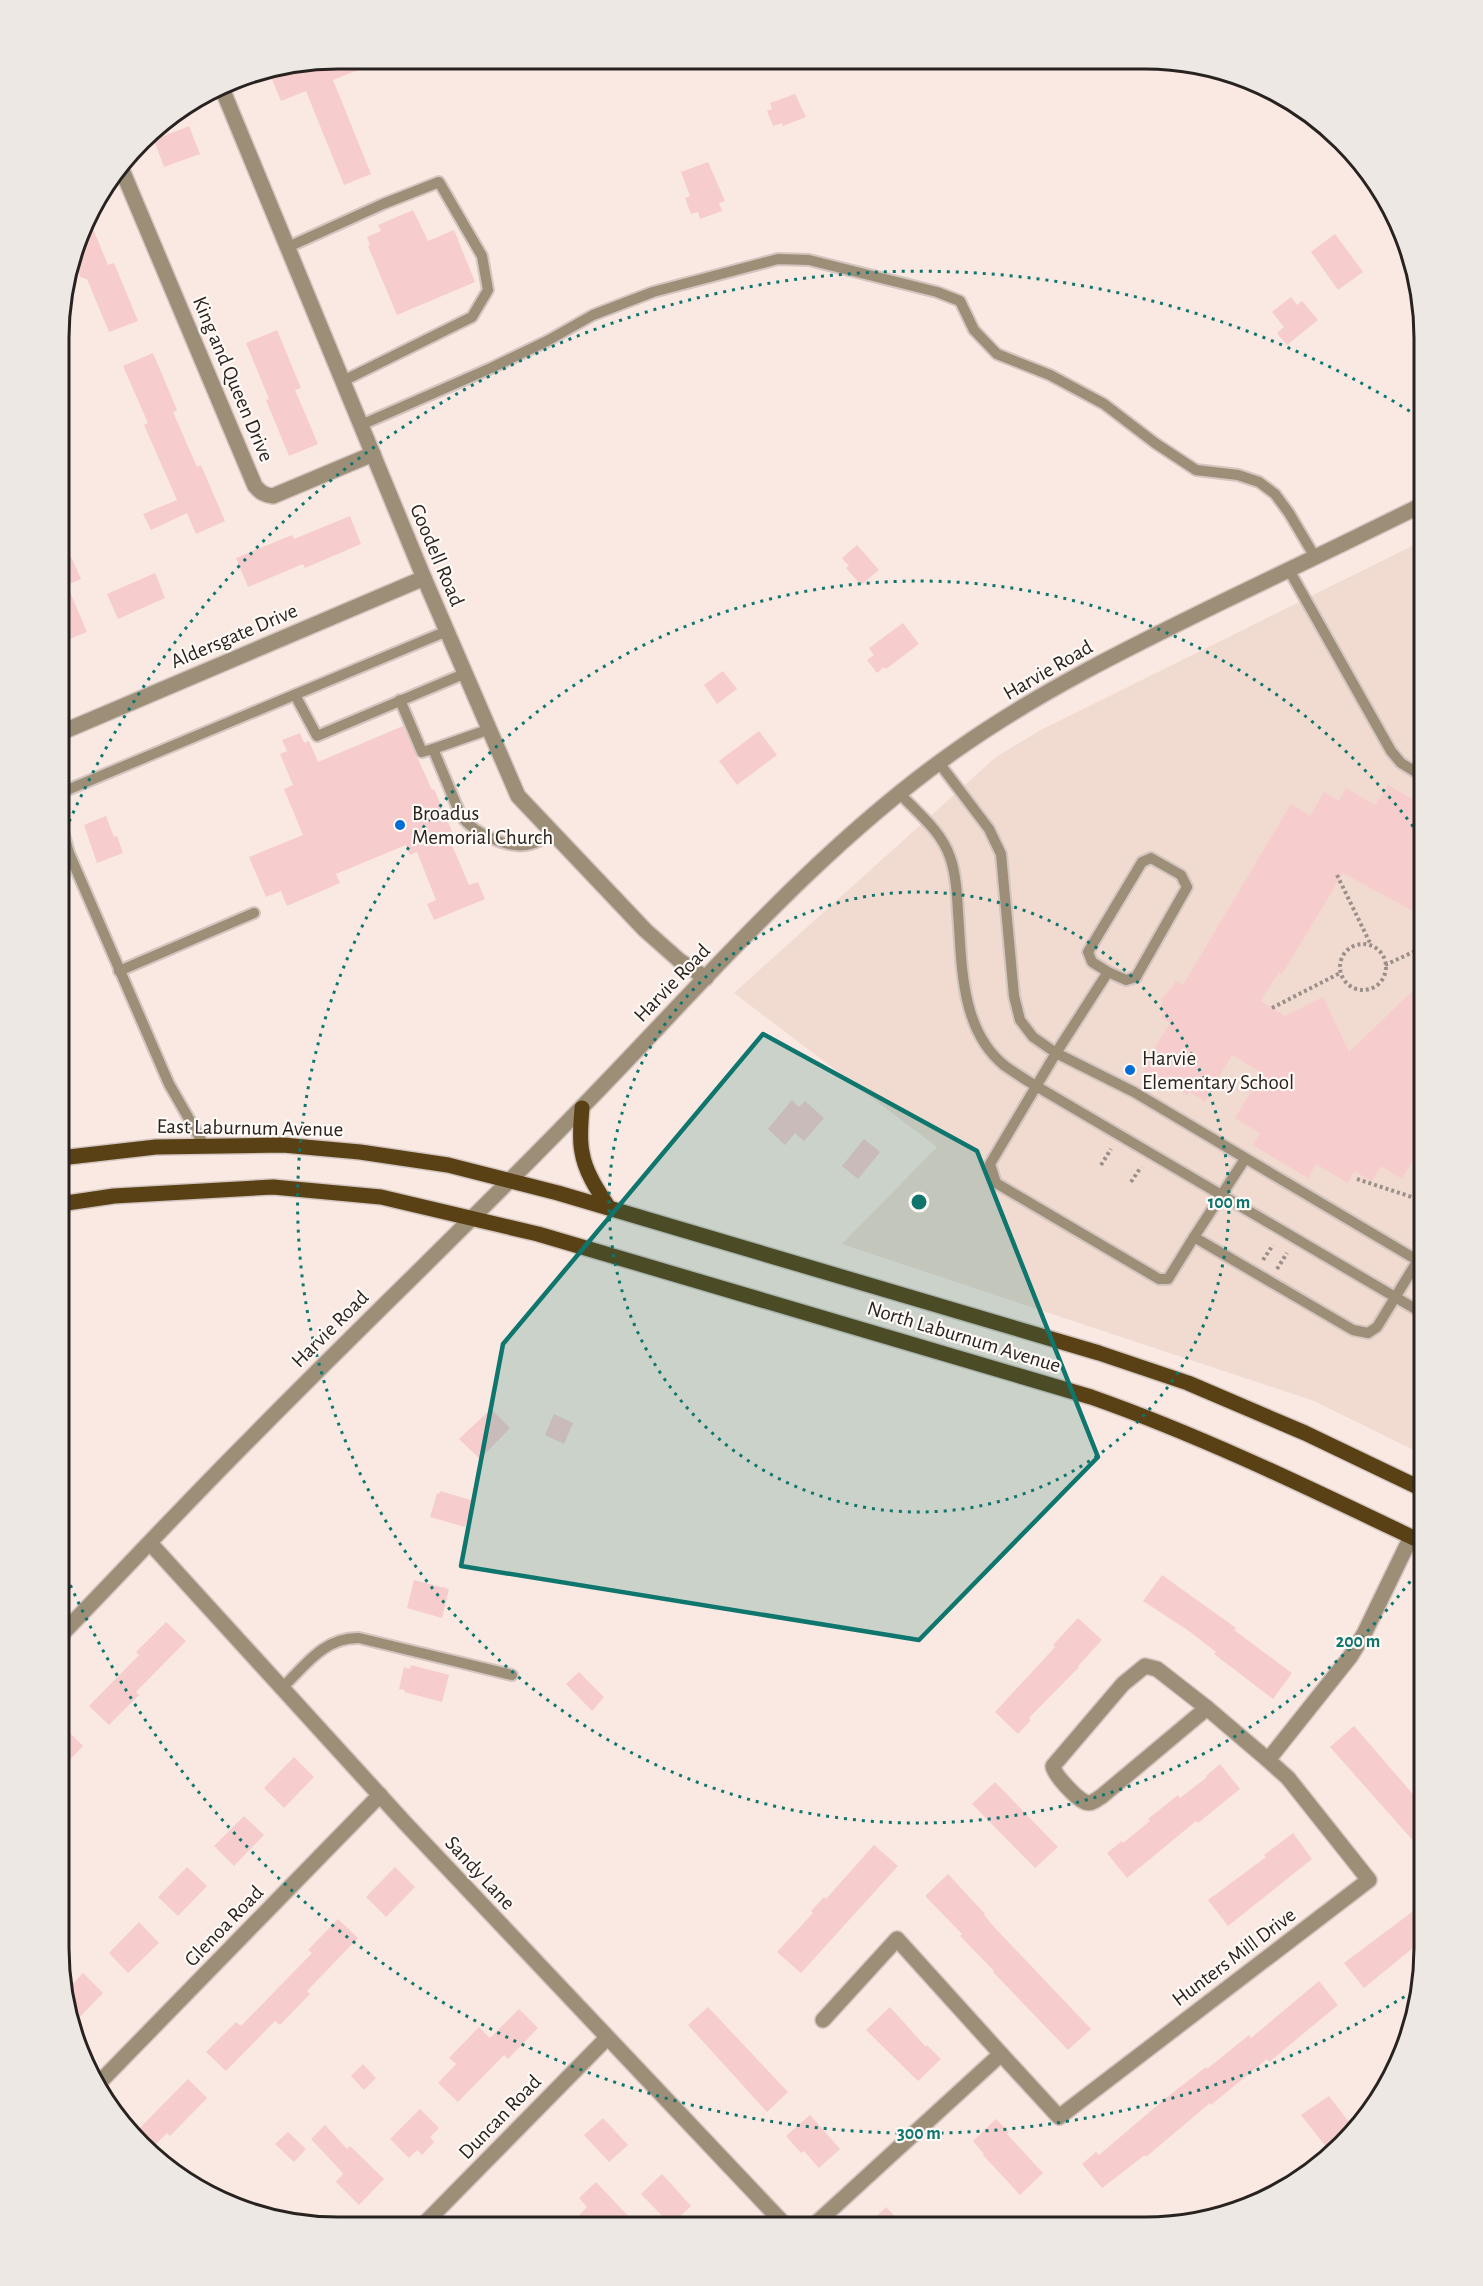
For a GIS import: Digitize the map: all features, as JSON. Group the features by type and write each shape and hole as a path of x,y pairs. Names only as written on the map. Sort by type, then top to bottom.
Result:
{"main road":[{"path":"582,1108 581,1150 583,1158 594,1185 609,1208"},
{"name":"East Laburnum Avenue","path":"69,1157 156,1147 283,1145 360,1152 448,1165 510,1181"},
{"name":"North Laburnum Avenue","path":"510,1181 1013,1326 1188,1383 1305,1433 1414,1485"},
{"path":"69,1203 114,1196 273,1187 381,1197 474,1219"},
{"name":"North Laburnum Avenue","path":"474,1219 538,1234 695,1279 1156,1419 1176,1431 1275,1472 1414,1538"}],"street":[{"name":"Goodell Road","path":"224,94 372,454 518,796 645,930 680,961 706,978"},
{"name":"King and Queen Drive","path":"124,175 259,491 273,496 372,454"},
{"name":"Harvie Road","path":"69,1627 386,1302 474,1219 780,901 836,847 899,793 1038,696 1155,634 1414,509"},
{"name":"Aldersgate Drive","path":"69,729 424,578"},
{"name":"Sandy Lane","path":"150,1543 380,1796 606,2039 778,2217"},
{"path":"1207,1708 1091,1803 1085,1802 1053,1772 1056,1761 1124,1684 1145,1666 1157,1669 1207,1708 1268,1761 1350,1657 1414,1547"},
{"name":"Hunters Mill Drive","path":"1001,2054 1059,2117 1369,1880 1288,1778 1268,1761"},
{"name":"Glenoa Road","path":"103,2079 380,1796"},
{"path":"823,2020 897,1939 1001,2054 823,2217"},
{"name":"Duncan Road","path":"432,2217 606,2039"}],"lane":[{"path":"288,246 439,182 482,256 488,290 472,316 342,381"},
{"path":"361,425 548,341 593,315 653,292 778,259 809,260 938,292 960,301 974,330 997,354 1050,375 1104,404 1155,443 1196,470 1238,475 1259,482 1275,494 1315,557"},
{"path":"1289,570 1391,751 1401,763 1414,771"},
{"path":"69,789 447,632"},
{"path":"295,695 316,736 466,673"},
{"path":"400,700 422,752 490,729"},
{"path":"433,749 466,823 501,842 518,846 530,844 552,833"},
{"path":"939,763 988,830 1000,854 1014,996 1020,1020 1034,1037 1056,1053 1134,1092 1414,1258"},
{"path":"899,793 939,834 951,858 956,887 963,974 975,1029 1004,1065 1414,1308"},
{"path":"69,853 169,1084 204,1145"},
{"path":"1151,858 1181,875 1187,887 1136,977 1126,980 1108,972 1092,962 1088,952 1142,862 1151,858"},
{"path":"119,971 254,913"},
{"path":"1108,972 1056,1053 990,1164 996,1183 1159,1279 1168,1279 1245,1159"},
{"path":"1194,1237 1353,1330 1368,1333 1377,1327 1414,1271"},
{"path":"282,1688 321,1649 346,1637 359,1638 512,1675"}],"path":[{"path":"1337,875 1371,946"},
{"path":"1359,944 1371,946 1380,951 1385,965 1382,980 1370,989 1355,989 1348,985 1340,973 1340,965 1346,951 1359,944"},
{"path":"1385,965 1414,952"},
{"path":"1272,1008 1340,973"},
{"path":"1101,1165 1111,1149"},
{"path":"1131,1182 1141,1167"},
{"path":"1357,1179 1414,1199"},
{"path":"1263,1260 1273,1245"},
{"path":"1277,1269 1287,1253"}],"highlighted area":[{"path":"763,1034 977,1151 1098,1457 919,1640 461,1566 503,1344"}],"shaded area":[{"name":"Harvie Elementary School","path":"1414,545 1414,1450 1314,1401 842,1244 937,1147 734,993 996,757 1039,731"}],"building":[{"path":"361,69 333,80 371,174 344,185 306,91 281,101 271,77 303,71"},
{"path":"795,94 806,117 783,126 782,123 773,126 767,111 772,109 770,103"},
{"path":"189,126 200,154 164,167 155,142"},
{"path":"708,162 725,201 719,203 722,211 700,219 698,212 691,214 685,198 690,196 681,172"},
{"path":"413,210 428,241 454,230 475,282 397,315 368,246 370,245 367,237 381,231 378,225"},
{"path":"93,228 108,265 114,263 138,321 109,332 87,279 80,277 78,268"},
{"path":"1335,234 1363,272 1338,290 1311,252"},
{"path":"1291,297 1297,305 1302,301 1318,320 1287,345 1277,333 1284,327 1272,312"},
{"path":"277,330 301,388 295,390 318,444 289,456 246,343"},
{"path":"153,353 177,410 173,412 197,467 201,465 225,521 196,534 187,513 151,530 143,514 177,500 144,425 148,423 123,366"},
{"path":"350,516 361,544 305,568 303,564 248,587 236,558 292,535 294,539"},
{"path":"857,545 879,570 861,585 846,568 849,566 842,558"},
{"path":"69,553 81,579 69,584"},
{"path":"155,573 165,598 118,619 107,594"},
{"path":"69,590 87,632 69,639"},
{"path":"903,623 919,644 886,669 884,667 877,673 867,660 874,655 869,648"},
{"path":"723,671 737,689 717,704 704,685"},
{"name":"Broadus Memorial Church","path":"403,726 454,836 449,838 469,885 478,882 485,899 434,920 427,904 436,900 417,852 410,855 406,845 336,874 340,883 287,906 281,891 266,897 249,857 303,835 284,789 293,785 280,754 287,751 282,740 300,733 304,743 309,741 318,762"},
{"path":"759,731 777,755 737,785 719,761"},
{"path":"1388,785 1414,800 1414,912 1343,873 1282,974 1279,972 1261,1000 1285,1016 1323,997 1349,1052 1414,990 1414,1158 1402,1179 1381,1166 1372,1181 1354,1171 1348,1183 1316,1164 1308,1178 1253,1145 1260,1133 1235,1118 1262,1073 1232,1055 1205,1101 1189,1092 1187,1095 1161,1079 1142,1076 1146,1057 1149,1057 1170,1023 1161,1017 1165,1012 1160,1008 1163,1002 1160,1000 1176,981 1183,985 1291,804 1310,816 1324,792 1339,801 1346,788 1375,805"},
{"path":"106,816 123,853 97,863 84,825"},
{"path":"792,1100 799,1107 805,1101 824,1118 804,1141 795,1133 785,1145 768,1129"},
{"path":"864,1139 880,1152 858,1179 842,1166"},
{"path":"491,1409 510,1428 480,1459 459,1439"},
{"path":"554,1414 573,1423 564,1444 545,1435"},
{"path":"440,1491 473,1502 465,1527 430,1517 437,1493 439,1494"},
{"path":"1162,1575 1236,1628 1234,1630 1292,1673 1273,1699 1214,1654 1216,1652 1189,1631 1143,1601"},
{"path":"414,1580 449,1589 442,1618 407,1608"},
{"path":"1078,1618 1102,1640 1029,1718 1031,1720 1018,1734 995,1712 1055,1647 1053,1645"},
{"path":"166,1622 186,1641 136,1692 139,1695 109,1725 89,1706 139,1655 136,1652"},
{"path":"411,1665 449,1675 442,1702 399,1689 404,1667 410,1669"},
{"path":"579,1672 604,1697 592,1711 566,1684"},
{"path":"1354,1726 1414,1795 1414,1842 1330,1747"},
{"path":"69,1732 83,1746 69,1761"},
{"path":"294,1757 314,1777 284,1808 264,1788"},
{"path":"1220,1764 1240,1789 1198,1823 1196,1821 1127,1878 1107,1853 1150,1821 1148,1819 1178,1795 1180,1798 1207,1777"},
{"path":"995,1782 1058,1847 1035,1868 972,1804"},
{"path":"244,1816 264,1835 234,1866 214,1846"},
{"path":"1293,1833 1312,1859 1228,1926 1208,1900 1266,1857 1264,1855"},
{"path":"874,1845 898,1866 801,1973 777,1952 813,1913 811,1911 824,1897 826,1899"},
{"path":"187,1867 207,1886 178,1916 158,1897"},
{"path":"395,1867 415,1887 386,1917 366,1897"},
{"path":"948,1874 996,1929 1091,2029 1068,2050 993,1972 960,1936 962,1934 925,1896"},
{"path":"1414,1910 1414,1947 1364,1988 1344,1963"},
{"path":"338,1919 358,1938 307,1991 310,1994 280,2025 275,2021 226,2071 206,2052 236,2022 241,2026 312,1953 308,1950"},
{"path":"139,1922 159,1943 128,1973 109,1953"},
{"path":"83,1973 103,1993 78,2019 74,2000 71,1985"},
{"path":"1319,1981 1338,2005 1269,2062 1267,2059 1146,2157 1145,2155 1102,2188 1082,2164 1096,2152 1099,2155 1206,2067 1207,2069 1249,2035 1251,2038"},
{"path":"708,2007 788,2092 767,2112 688,2025"},
{"path":"890,2007 926,2047 927,2045 941,2059 918,2081 866,2030"},
{"path":"519,2009 538,2028 508,2059 504,2055 458,2102 438,2083 456,2064 449,2058 479,2027 490,2038"},
{"path":"363,2064 376,2078 364,2090 351,2076"},
{"path":"188,2079 207,2098 170,2136 167,2133 155,2145 139,2129"},
{"path":"1329,2096 1349,2122 1326,2146 1301,2115"},
{"path":"420,2109 439,2128 430,2137 434,2142 422,2155 417,2150 409,2158 390,2139"},
{"path":"810,2115 840,2149 819,2168 786,2136"},
{"path":"603,2118 628,2145 609,2162 584,2135"},
{"path":"996,2119 1043,2173 1020,2195 973,2141"},
{"path":"325,2125 347,2149 350,2146 384,2179 359,2205 336,2182 343,2174 341,2171 311,2139"},
{"path":"288,2132 306,2149 294,2162 275,2144"},
{"path":"662,2174 691,2206 679,2217 663,2217 641,2194"},
{"path":"596,2182 629,2217 578,2217 587,2207 579,2198"},
{"path":"886,2207 896,2217 876,2217"}],"place":[{"name":"Broadus Memorial Church","path":"400,825"},
{"name":"Harvie Elementary School","path":"1130,1070"}]}
